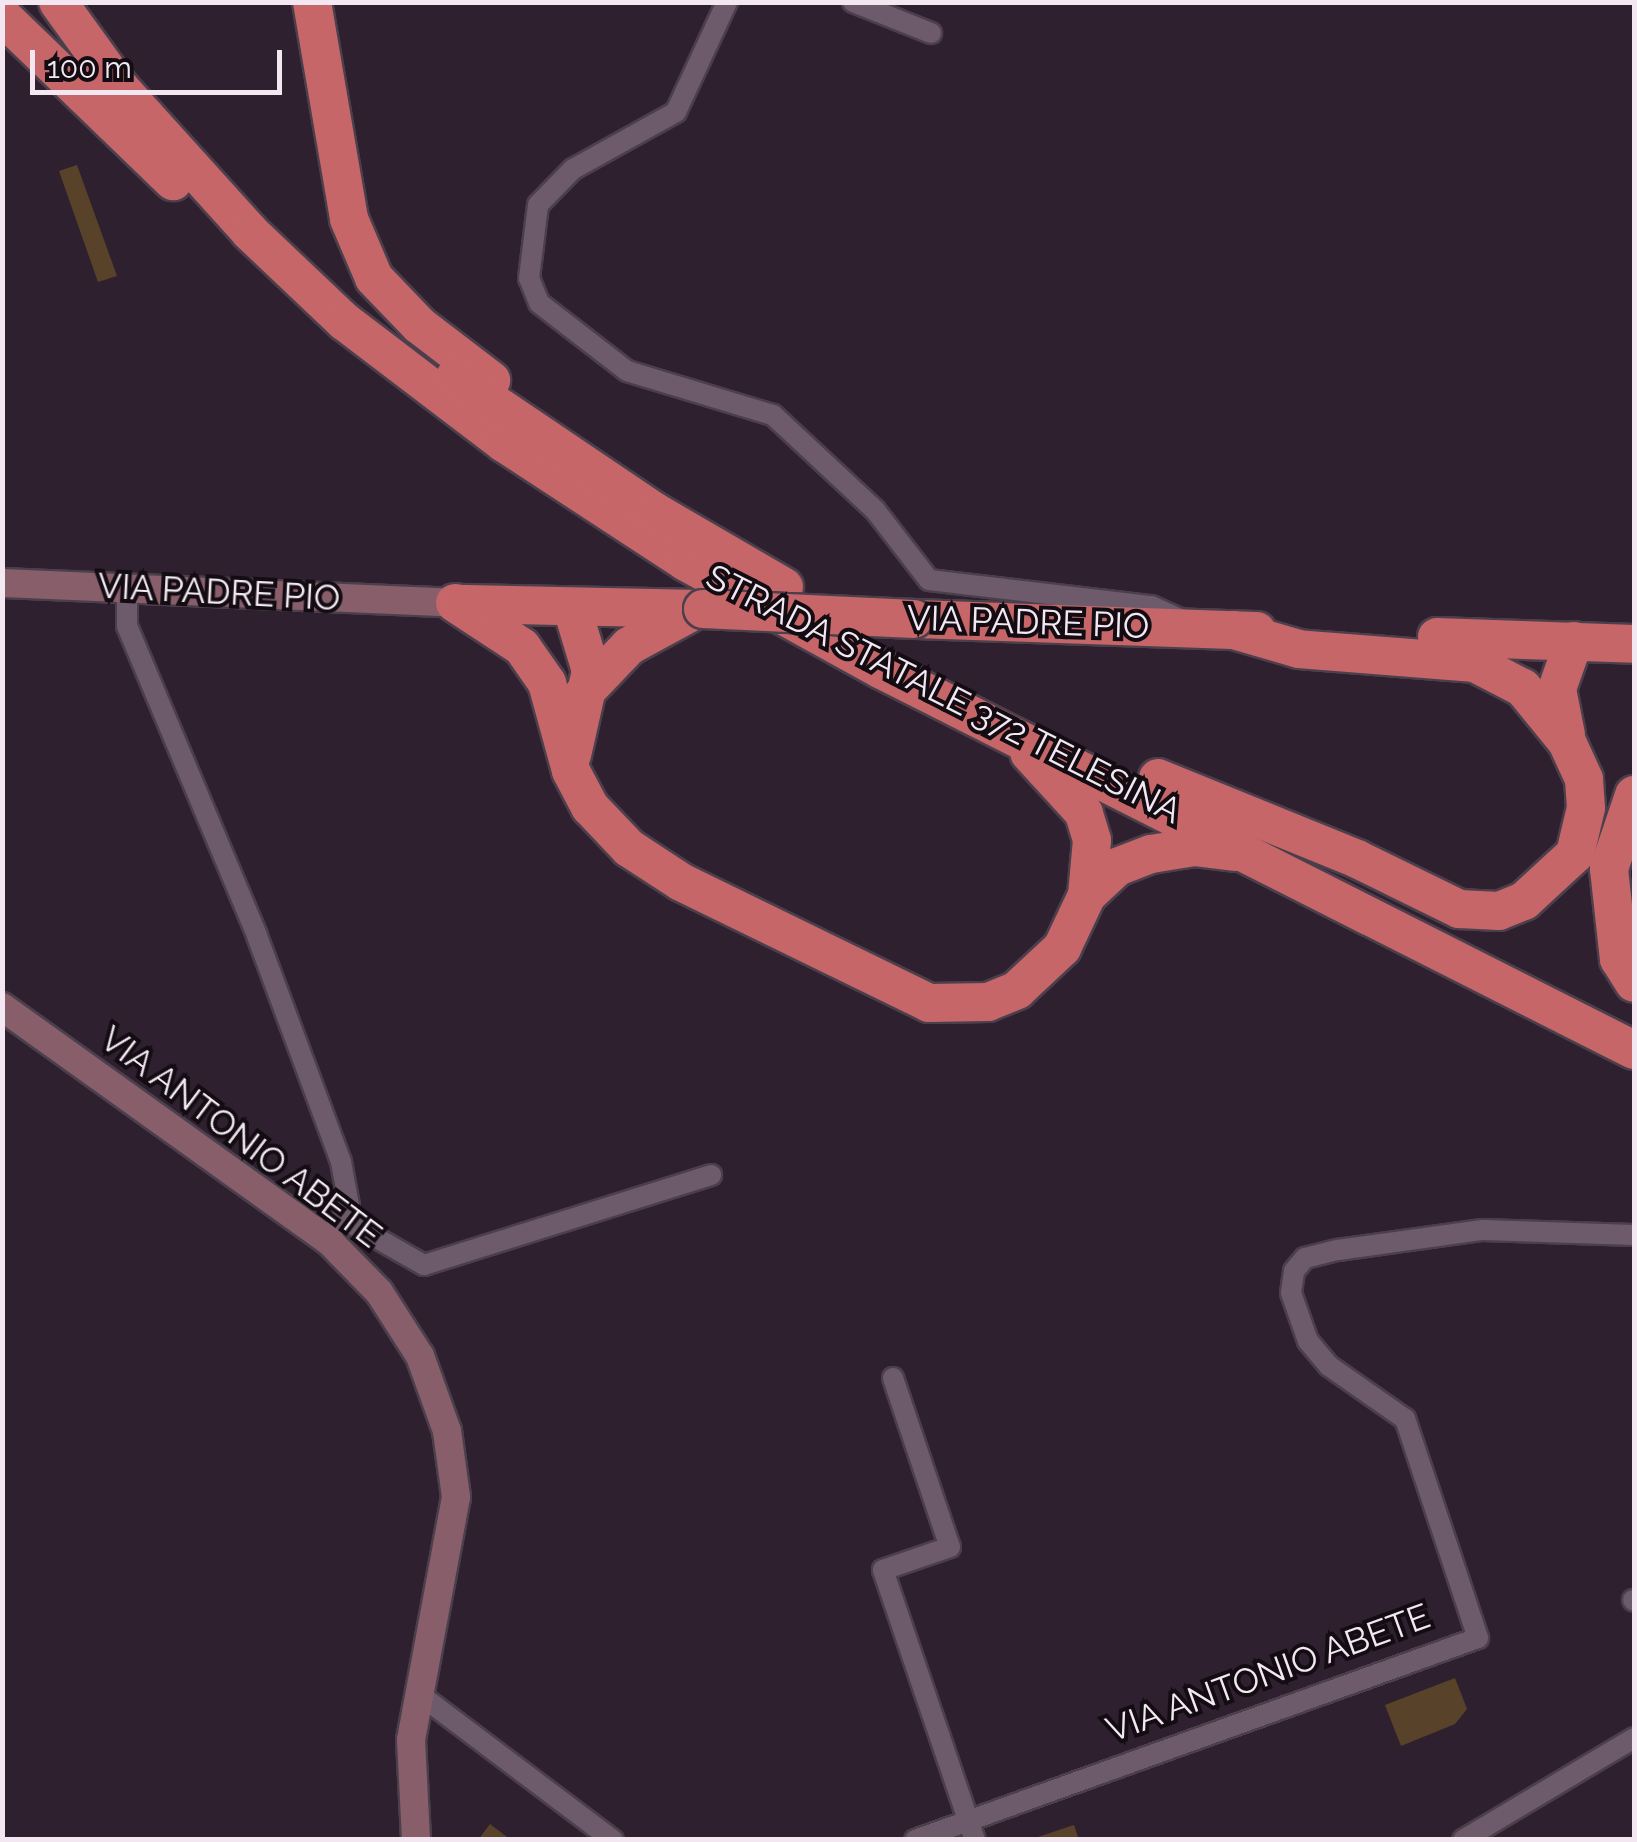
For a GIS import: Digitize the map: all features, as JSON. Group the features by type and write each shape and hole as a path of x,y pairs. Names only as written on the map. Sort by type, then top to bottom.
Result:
{"highway":[{"name":"STRADA STATALE 372 TELESINA","path":"58,2 187,166 345,322 504,443 686,562 996,726 1634,1050"},
{"name":"STRADA STATALE 372 TELESINA","path":"90,2 217,162 300,246 463,383 565,451 860,632 1158,778 1634,1026"},
{"path":"312,2 349,219 374,278 565,451"},
{"path":"2,16 229,236 345,322"},
{"path":"455,603 522,647 546,683 570,771 590,807 630,848 681,882 929,1003 988,1002 1016,990 1062,948 1087,895 1093,868 1084,812 1051,772 996,726"},
{"name":"VIA PADRE PIO","path":"455,603 1634,644"},
{"path":"546,683 558,630 572,608"},
{"path":"570,771 584,693 592,671 572,608"},
{"path":"584,693 629,646 659,624 703,609"},
{"path":"1158,778 1356,859 1458,909 1499,911 1545,888 1575,854 1586,808 1584,778 1567,742 1524,688 1475,662 1300,649 1218,629"},
{"path":"1567,742 1557,689 1574,642"},
{"path":"1634,794 1609,869 1619,959 1634,983"},
{"path":"1087,895 1116,867 1151,854 1194,847 1250,854"}],"main road":[{"name":"VIA PADRE PIO","path":"2,583 455,603"},
{"name":"VIA ANTONIO ABETE","path":"2,1006 336,1230 402,1324 448,1431 456,1497 419,1694 410,1771 416,1840"}],"street":[{"path":"727,2 676,112 624,146 573,169 538,205 529,278 539,303 627,371 773,415 875,510 929,580 1151,606 1218,629"},
{"path":"853,2 931,33"},
{"path":"127,588 127,626 257,936 341,1162 349,1206 336,1230 424,1265 710,1175"},
{"name":"VIA ANTONIO ABETE","path":"916,1840 972,1830 1478,1638 1405,1419 1329,1366 1308,1342 1292,1294 1294,1271 1305,1258 1483,1230 1634,1235"},
{"path":"892,1378 950,1546 882,1570 972,1830"},
{"path":"419,1694 613,1840"},
{"path":"1463,1840 1634,1738"}],"building":[{"path":"77,165 117,276 98,282 59,171"},
{"path":"1455,1678 1467,1709 1455,1724 1401,1746 1385,1705"},
{"path":"490,1824 511,1840 478,1840"},
{"path":"1074,1825 1079,1840 1032,1840 1032,1839"}]}
